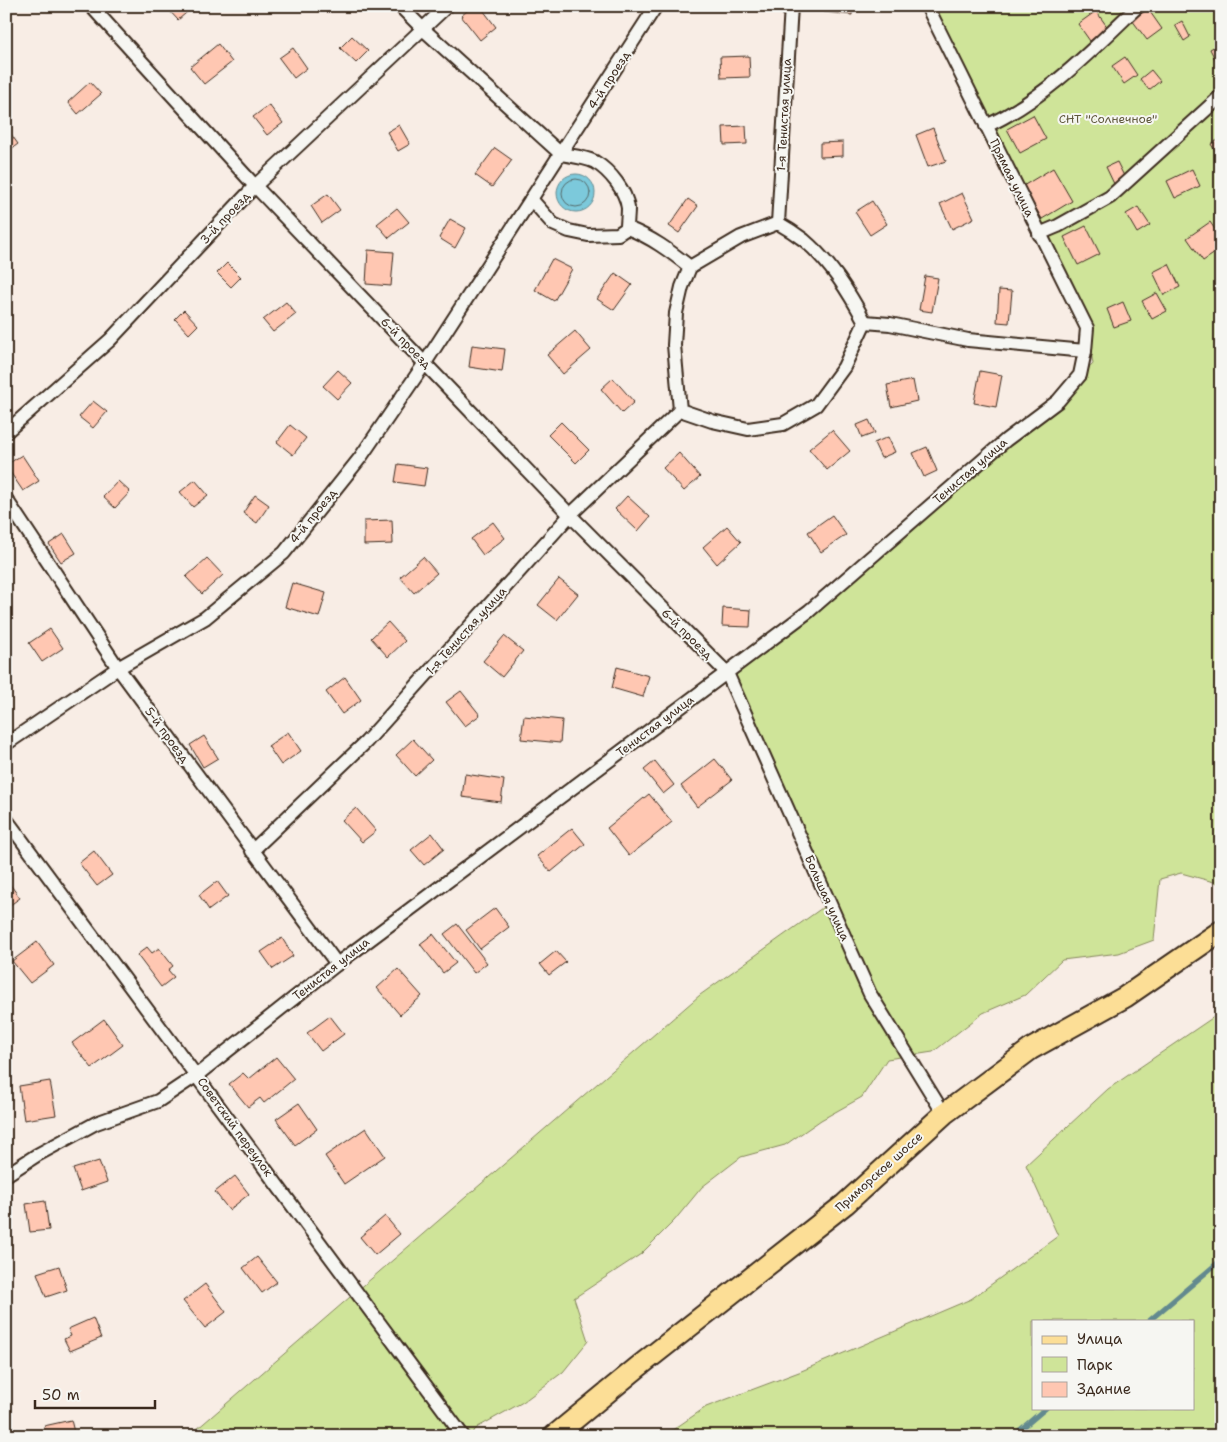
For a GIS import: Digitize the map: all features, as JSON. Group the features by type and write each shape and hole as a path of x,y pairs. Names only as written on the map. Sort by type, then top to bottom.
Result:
{"main road":[{"name":"Приморское шоссе","path":"554,1436 638,1367 845,1204 944,1114 1031,1050 1125,998 1221,931"}],"street":[{"name":"6-й проезд","path":"91,6 255,186 570,515 727,673"},
{"path":"400,6 561,154 594,162 605,170 621,189 628,208 627,228"},
{"name":"3-й проезд","path":"6,432 110,340 255,186 447,6"},
{"name":"4-й проезд","path":"561,154 656,6"},
{"name":"1-я Тенистая улица","path":"778,223 791,6"},
{"name":"Прямая улица","path":"927,6 1087,328 1085,351"},
{"path":"986,126 1032,98 1069,70 1138,6"},
{"path":"1039,234 1058,226 1110,197 1221,96"},
{"path":"561,154 531,199 553,224 569,231 588,235 618,234 627,228"},
{"name":"4-й проезд","path":"6,744 118,668 205,618 284,553 360,458 425,363 531,199"},
{"path":"778,223 804,240 822,258 847,289 865,322 844,367 816,405 783,424 748,430 712,421 680,410 674,345 676,313 682,287 690,267 740,237 778,223"},
{"path":"627,228 644,234 660,243 690,267"},
{"path":"865,322 890,324 968,340 1085,351"},
{"name":"Тенистая улица","path":"6,1175 37,1155 96,1123 158,1101 197,1075 337,964 809,611 1006,440 1058,401 1080,374 1085,351"},
{"name":"1-я Тенистая улица","path":"252,851 366,742 570,515 680,410"},
{"name":"5-й проезд","path":"6,499 118,668 337,964"},
{"name":"Большая улица","path":"727,673 870,994 944,1114"},
{"name":"Советский переулок","path":"6,820 463,1436"}],"green space":[{"name":"СНТ \"Солнечное\"","path":"927,6 1221,6 1221,884 1181,873 1160,879 1154,940 1119,953 1062,960 1025,995 983,1013 933,1052 887,1059 862,1097 821,1120 785,1145 741,1157 702,1187 674,1221 641,1254 574,1298 588,1341 563,1372 523,1402 478,1427 469,1436 189,1436 700,995 829,903 732,685 738,665 1058,401 1093,364 1087,328"},
{"path":"1221,1012 1221,1436 664,1436 706,1407 799,1372 971,1299 1058,1236 1026,1165 1108,1089"}],"water":[{"path":"576,174 589,180 595,193 589,206 576,212 563,206 557,193 563,180"}],"building":[{"path":"165,6 194,6 178,20"},
{"path":"473,6 480,6 496,27 480,40 461,16"},
{"path":"825,6 852,6 852,15 824,12"},
{"path":"1148,9 1162,29 1147,40 1132,20"},
{"path":"1096,11 1108,28 1090,41 1078,24"},
{"path":"1182,21 1190,37 1184,41 1175,25"},
{"path":"352,36 368,51 356,63 340,48"},
{"path":"1221,43 1221,67 1219,67 1210,49"},
{"path":"218,44 232,62 204,84 190,67"},
{"path":"293,48 307,68 294,78 279,58"},
{"path":"749,56 750,77 721,78 720,57"},
{"path":"1125,57 1137,75 1124,84 1112,66"},
{"path":"1151,70 1160,81 1149,90 1140,79"},
{"path":"90,82 101,94 78,114 68,102"},
{"path":"269,105 283,123 267,135 253,117"},
{"path":"1033,115 1046,139 1020,153 1007,129"},
{"path":"399,125 410,144 398,151 387,132"},
{"path":"746,126 747,144 724,145 723,127"},
{"path":"933,128 946,161 928,167 916,135"},
{"path":"8,130 18,144 6,153 6,131"},
{"path":"1221,138 1221,161 1211,144"},
{"path":"843,142 843,156 820,157 820,143"},
{"path":"495,148 512,160 492,187 475,175"},
{"path":"1117,162 1126,180 1115,186 1106,167"},
{"path":"1053,168 1072,201 1042,219 1023,186"},
{"path":"1192,169 1200,186 1175,198 1167,181"},
{"path":"962,193 974,218 952,229 940,204"},
{"path":"328,194 340,210 322,223 311,206"},
{"path":"688,199 698,206 679,233 669,226"},
{"path":"872,201 887,224 870,235 855,212"},
{"path":"1138,207 1150,225 1137,233 1126,214"},
{"path":"397,208 409,222 389,238 377,224"},
{"path":"450,219 466,228 455,248 439,238"},
{"path":"1210,222 1221,238 1221,249 1203,261 1187,238"},
{"path":"1086,226 1100,254 1078,265 1064,237"},
{"path":"368,250 394,252 391,286 366,284"},
{"path":"552,259 572,269 554,301 535,290"},
{"path":"227,263 241,277 231,287 217,273"},
{"path":"1169,264 1180,287 1164,295 1153,272"},
{"path":"615,273 632,285 614,310 597,299"},
{"path":"925,276 938,278 932,312 919,310"},
{"path":"999,290 1012,291 1009,323 997,322"},
{"path":"1157,293 1167,311 1152,319 1142,301"},
{"path":"286,302 296,314 273,332 263,320"},
{"path":"1123,302 1131,321 1114,327 1107,309"},
{"path":"184,310 198,325 189,334 175,319"},
{"path":"575,331 591,350 563,374 547,355"},
{"path":"472,345 505,349 502,372 469,367"},
{"path":"338,370 352,383 337,399 323,386"},
{"path":"980,371 1002,375 996,407 974,403"},
{"path":"613,378 634,402 622,413 601,389"},
{"path":"913,380 917,401 891,407 887,385"},
{"path":"93,401 107,412 93,428 79,417"},
{"path":"869,420 875,433 862,438 857,425"},
{"path":"561,422 589,450 576,463 548,435"},
{"path":"290,425 306,438 293,455 277,442"},
{"path":"832,430 850,451 827,470 809,449"},
{"path":"888,437 895,452 881,458 874,443"},
{"path":"927,447 937,471 924,477 913,453"},
{"path":"679,453 700,477 684,491 663,468"},
{"path":"22,455 39,481 23,491 6,466"},
{"path":"398,464 427,468 424,486 395,482"},
{"path":"195,480 208,495 193,507 180,492"},
{"path":"118,481 130,492 115,508 103,497"},
{"path":"255,495 269,505 257,523 243,513"},
{"path":"627,496 650,517 638,531 615,509"},
{"path":"832,515 846,535 821,552 808,532"},
{"path":"392,520 393,544 364,545 364,521"},
{"path":"493,522 505,538 483,555 471,539"},
{"path":"727,526 741,542 717,564 703,547"},
{"path":"64,534 76,553 61,562 49,544"},
{"path":"423,557 437,573 414,593 400,577"},
{"path":"207,558 223,575 202,594 186,577"},
{"path":"559,579 578,594 557,620 538,605"},
{"path":"292,583 326,593 319,617 285,607"},
{"path":"723,608 751,610 750,627 722,626"},
{"path":"388,622 405,641 388,657 371,638"},
{"path":"50,629 63,648 42,662 29,643"},
{"path":"504,636 523,651 502,677 483,661"},
{"path":"617,667 649,676 643,697 612,688"},
{"path":"345,677 361,700 342,714 326,692"},
{"path":"461,691 480,715 465,726 446,702"},
{"path":"524,716 562,720 560,743 521,739"},
{"path":"288,732 301,751 281,765 268,746"},
{"path":"204,736 218,758 203,767 190,745"},
{"path":"413,739 432,760 415,776 396,755"},
{"path":"715,759 732,780 697,807 681,786"},
{"path":"655,761 674,785 663,794 644,770"},
{"path":"465,774 504,780 501,802 462,797"},
{"path":"649,794 672,822 629,856 607,828"},
{"path":"356,808 376,831 362,842 342,820"},
{"path":"572,828 585,844 551,872 537,856"},
{"path":"432,833 444,849 424,865 411,850"},
{"path":"94,851 112,875 97,886 79,863"},
{"path":"6,879 20,898 6,908"},
{"path":"217,881 228,896 209,910 199,895"},
{"path":"495,908 509,927 480,949 466,930"},
{"path":"457,924 487,963 474,973 444,934"},
{"path":"433,934 456,963 443,973 420,944"},
{"path":"282,938 293,956 273,969 261,952"},
{"path":"37,942 54,965 30,983 12,961"},
{"path":"147,947 152,953 159,948 173,966 168,970 174,977 161,987 137,955"},
{"path":"556,951 566,962 549,975 540,964"},
{"path":"398,969 422,996 400,1015 377,988"},
{"path":"330,1016 344,1034 321,1051 307,1033"},
{"path":"104,1019 123,1045 92,1068 72,1043"},
{"path":"276,1057 294,1079 264,1103 260,1098 248,1107 229,1084 243,1073 249,1079"},
{"path":"50,1081 56,1115 24,1120 19,1086"},
{"path":"299,1103 317,1129 295,1145 276,1119"},
{"path":"366,1128 385,1156 344,1184 325,1156"},
{"path":"99,1161 107,1182 81,1191 73,1169"},
{"path":"235,1176 249,1194 229,1210 215,1192"},
{"path":"45,1201 49,1230 30,1232 26,1204"},
{"path":"385,1216 400,1234 375,1255 360,1237"},
{"path":"257,1257 277,1282 262,1293 243,1268"},
{"path":"59,1266 67,1290 46,1297 37,1273"},
{"path":"205,1284 226,1312 205,1328 183,1301"},
{"path":"93,1318 101,1338 70,1351 64,1339 71,1336 68,1329"},
{"path":"71,1420 75,1436 46,1436 44,1426"}],"waterway":[{"path":"1150,1320 1221,1260"},
{"path":"1013,1436 1044,1410"}]}
